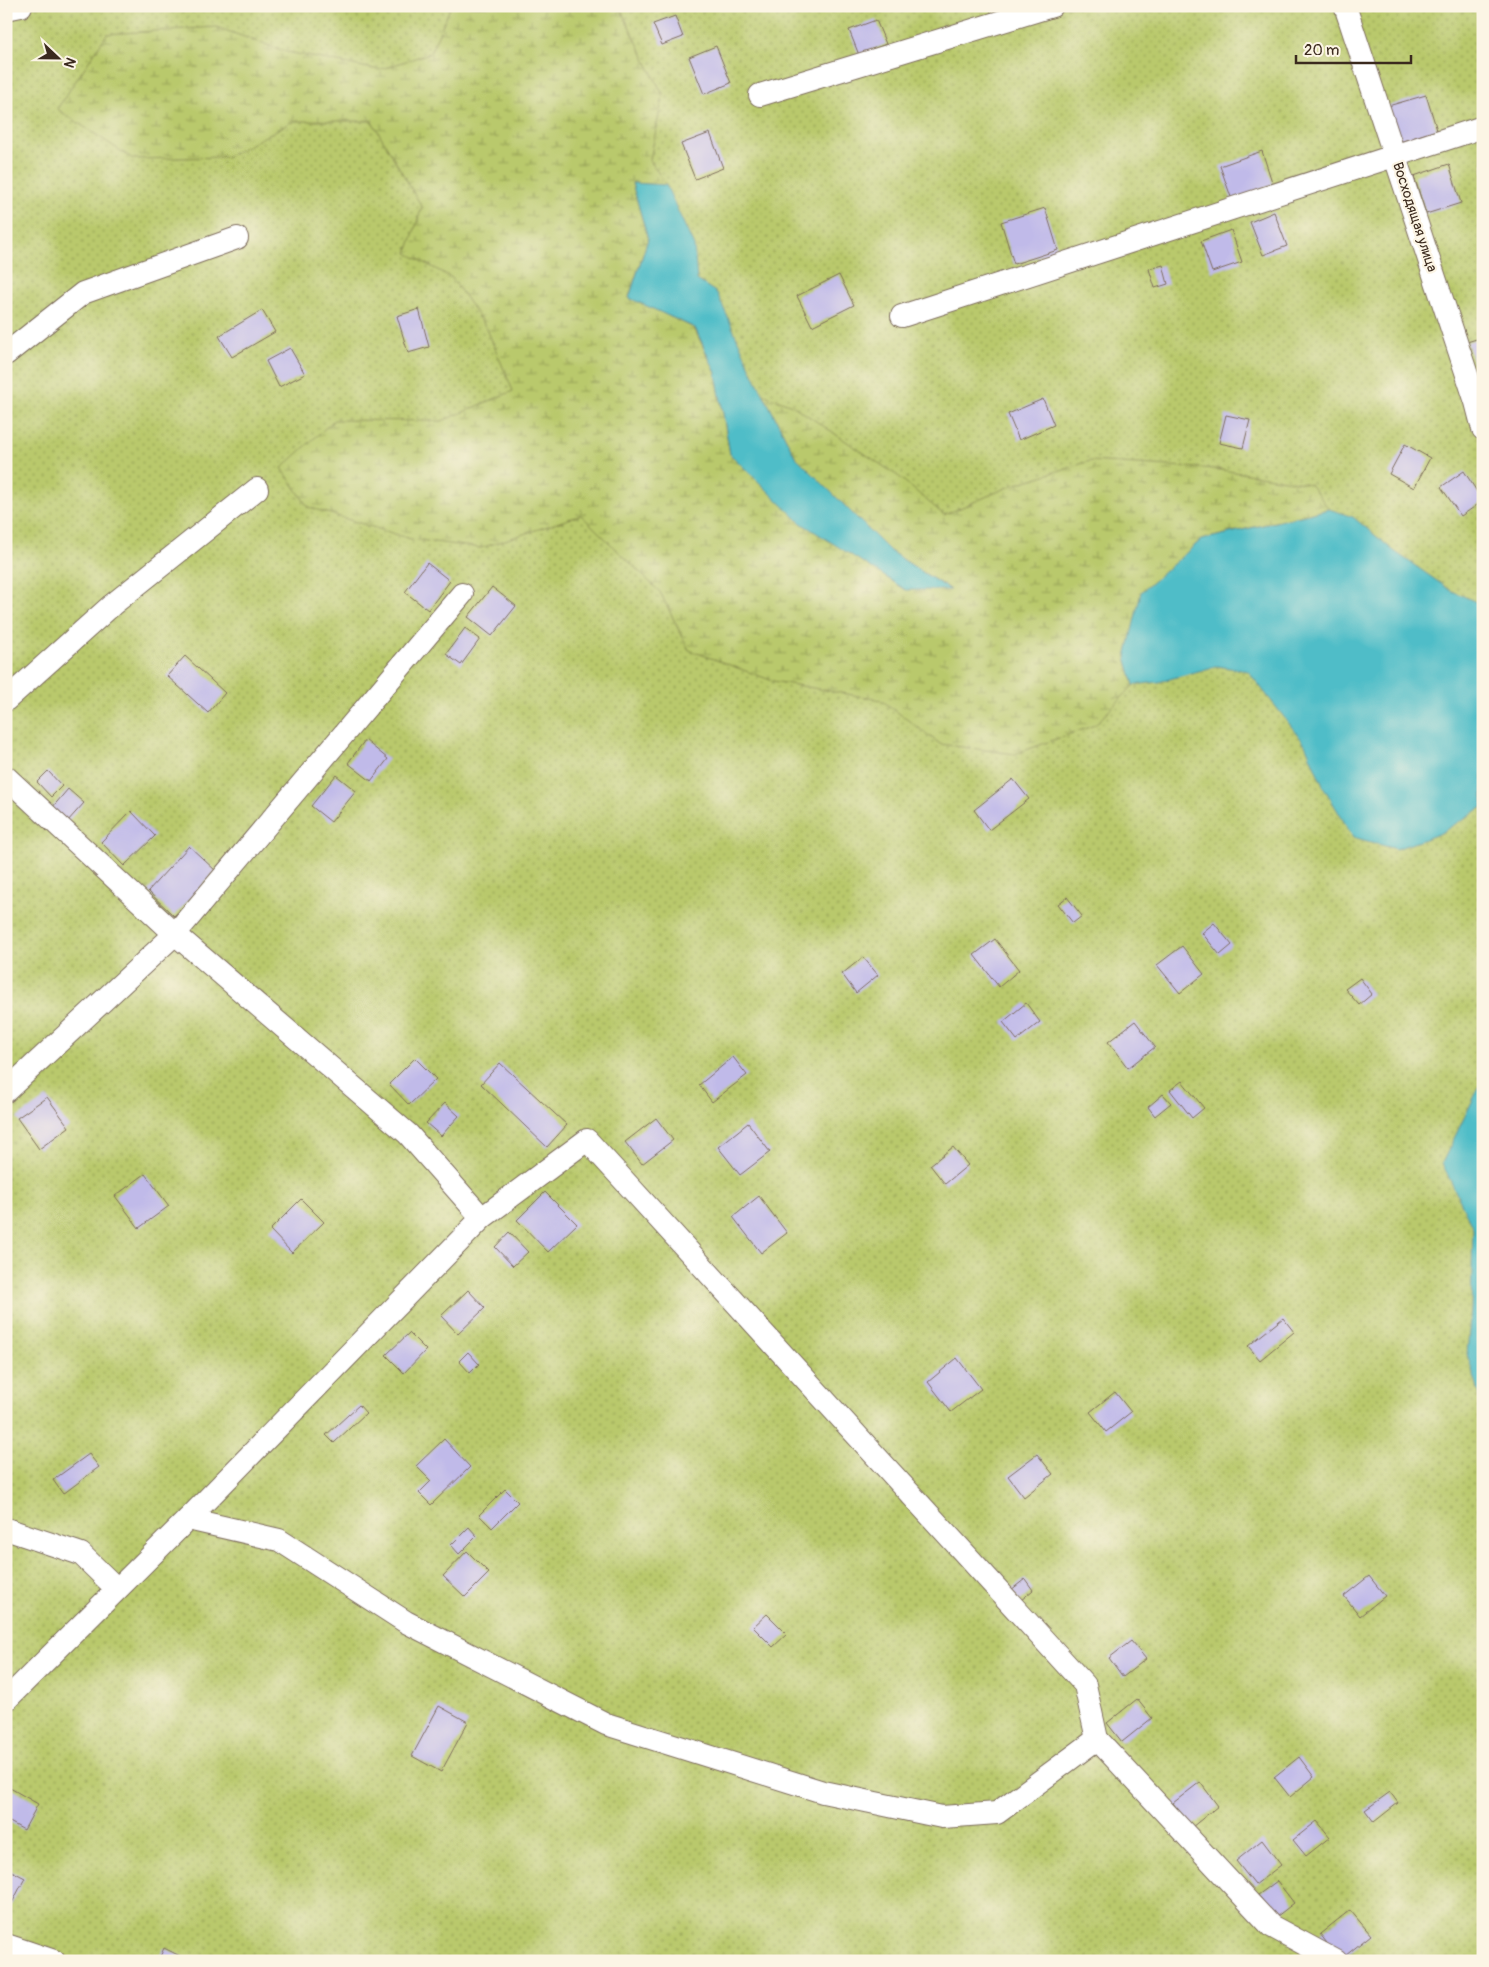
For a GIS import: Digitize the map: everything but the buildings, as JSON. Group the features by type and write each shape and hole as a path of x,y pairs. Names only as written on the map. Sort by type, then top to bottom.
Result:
{"lane":[{"path":"6,9 21,6"},
{"path":"760,95 1052,6"},
{"name":"Восходящая улица","path":"1346,6 1479,401 1483,429"},
{"path":"902,316 1483,127"},
{"path":"6,354 83,293 237,238"},
{"path":"6,700 112,605 257,489"},
{"path":"6,1091 175,934 462,594"},
{"path":"6,777 175,934 408,1134 482,1218"},
{"path":"6,1700 188,1519 482,1218 587,1140 1085,1685 1097,1739 1271,1926 1336,1961"},
{"path":"188,1519 279,1540 406,1622 606,1724 824,1792 942,1817 997,1813 1097,1739"},
{"path":"6,1528 81,1554 117,1589"},
{"path":"6,1945 54,1961"}],"green space":[{"path":"6,6 1483,6 1483,1961 6,1961"},
{"path":"451,6 619,6 663,95 650,160 666,185 632,183 648,239 629,297 694,328 716,373 730,454 949,589 890,551 795,456 763,394 792,405 898,476 944,515 1013,485 1090,461 1216,469 1310,484 1329,509 1201,540 1142,592 1126,657 1134,685 1095,725 1015,754 940,744 881,700 773,681 689,650 660,592 581,515 481,548 411,539 308,507 282,468 334,420 442,421 513,391 487,329 452,278 407,253 422,207 372,121 293,121 227,157 133,159 57,109 107,34 216,27 287,52 379,70 430,53"}],"water":[{"path":"632,183 666,185 694,246 697,280 717,293 754,376 795,456 890,551 950,590 906,590 801,523 730,454 716,373 695,328 629,298 648,239"},
{"path":"1329,509 1353,517 1394,551 1450,590 1483,605 1483,807 1439,834 1396,849 1353,837 1323,786 1305,744 1248,671 1217,666 1159,682 1134,685 1126,657 1141,592 1201,540"},
{"path":"1483,1079 1483,1405 1467,1354 1471,1308 1473,1228 1442,1163"}]}
